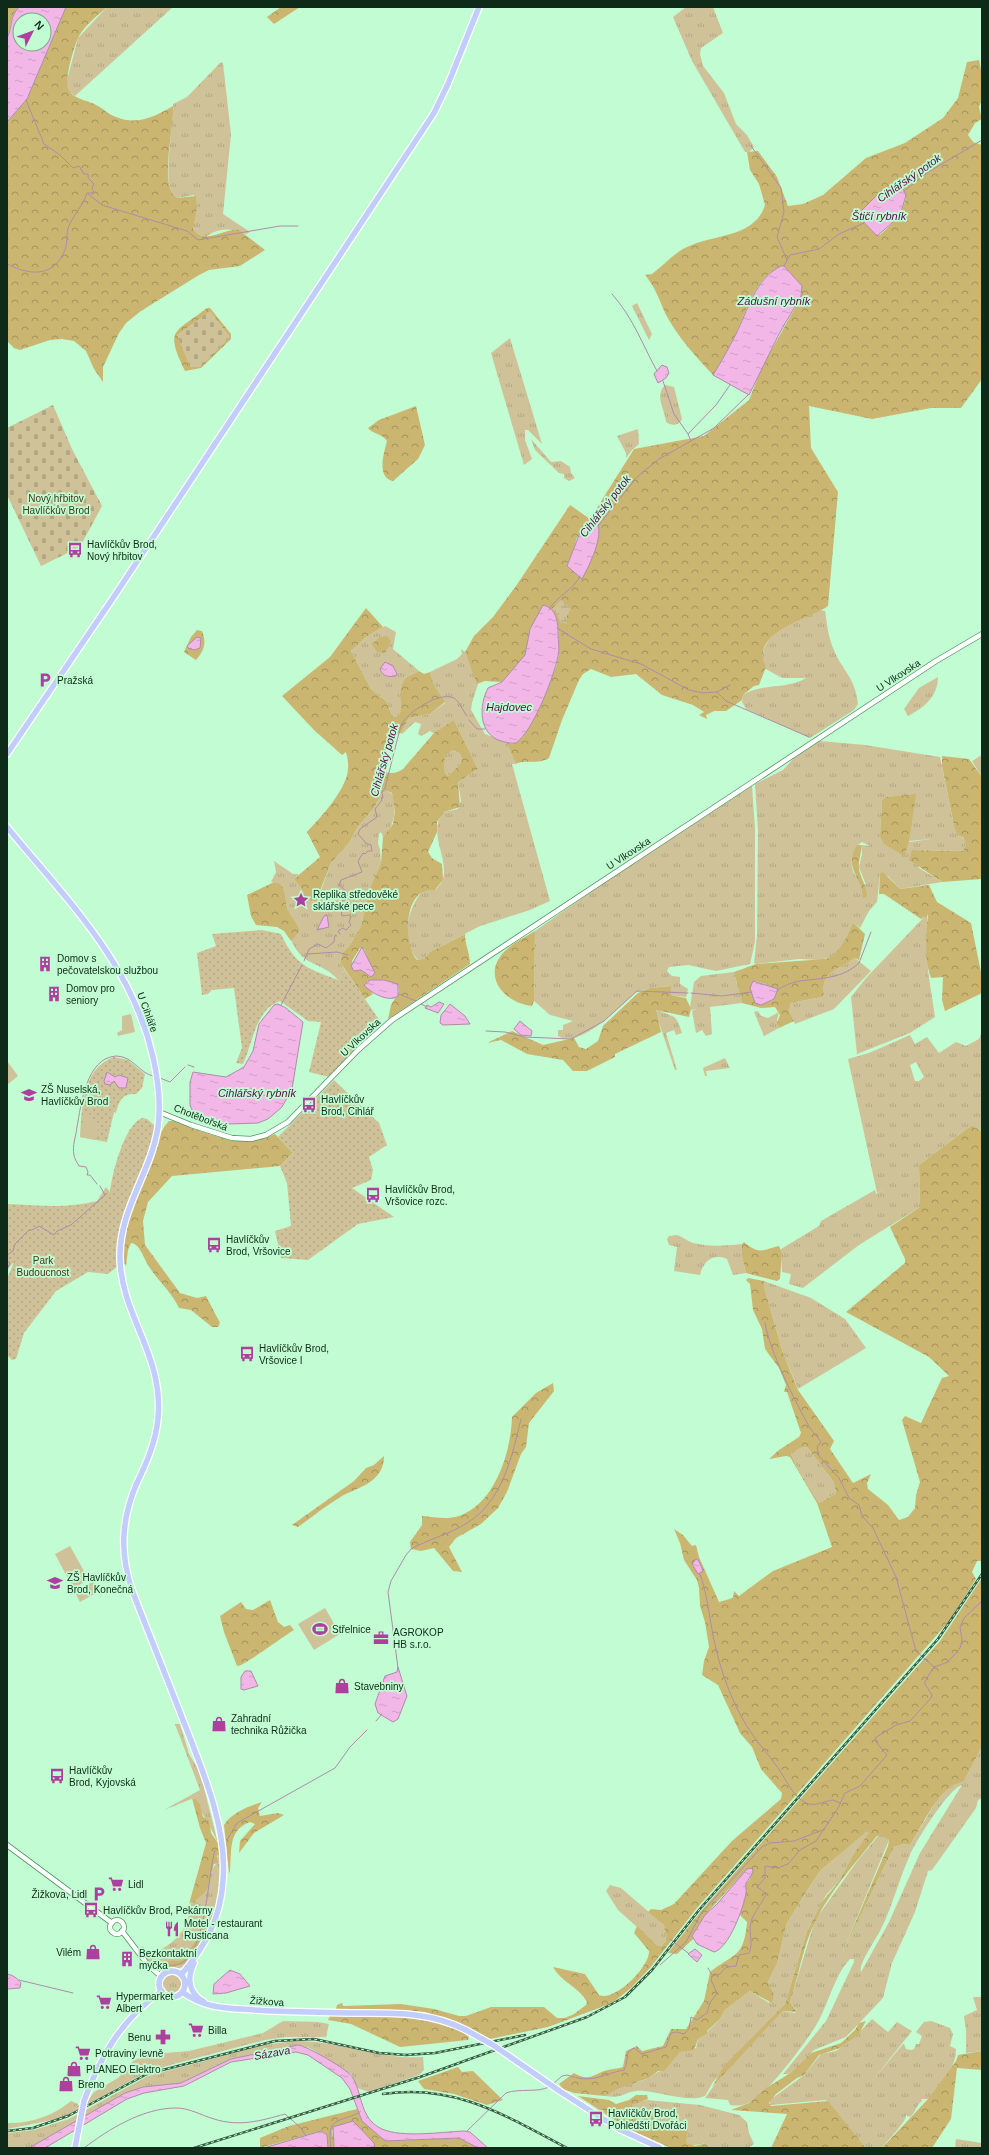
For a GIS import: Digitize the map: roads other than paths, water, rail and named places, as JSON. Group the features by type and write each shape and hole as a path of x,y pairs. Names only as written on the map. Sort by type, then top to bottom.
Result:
{"main road":[{"path":"7,754 36,713 434,113 448,84 479,7"},
{"name":"U Vlkovska","path":"300,1110 369,1039 402,1013 936,661 982,634"},
{"name":"U Cihláře","path":"7,827 97,937 125,980 141,1014 151,1048 157,1079 159,1112 154,1146 124,1221 120,1243 120,1266 127,1299 154,1368 158,1388 158,1418 151,1449 128,1509 124,1528 123,1549 127,1573 132,1590 196,1754 220,1835 224,1864 222,1894 215,1921 199,1953"},
{"name":"Chotěbořská","path":"159,1112 222,1136 246,1139 258,1138 274,1132 286,1124 300,1110"},
{"path":"7,1845 112,1923"},
{"path":"112,1923 115,1921 120,1921 123,1926 122,1932 148,1965 162,1977"},
{"path":"112,1923 110,1929 112,1932 118,1934 122,1932"},
{"path":"181,1975 199,1953"},
{"path":"199,1953 190,1972 190,1985 196,1997 213,2007"},
{"path":"170,1972 181,1975 185,1984 182,1992 172,1997 162,1991 160,1984 162,1977 170,1972"},
{"path":"75,2148 84,2101 101,2060 119,2030 140,2008 162,1991"},
{"name":"Žižkova","path":"182,1992 197,2002 213,2007 292,2012 397,2013 424,2015 443,2020 466,2030 493,2045 561,2092 619,2129 660,2148"}],"water":[{"path":"19,7 66,7 52,40 52,12 16,12"},
{"path":"12,18 12,52 47,52 27,99 7,122 7,38"},
{"name":"Štičí rybník","path":"895,187 903,189 906,195 900,216 877,236 857,215 882,190"},
{"name":"Zádušní rybník","path":"781,266 784,266 802,286 801,296 779,334 749,395 713,375 725,355 758,287 772,272"},
{"path":"662,365 667,367 669,373 666,378 658,383 654,374"},
{"path":"594,520 597,520 599,534 592,558 582,579 567,566 581,530"},
{"name":"Hajdovec","path":"543,605 551,609 556,616 559,653 556,665 542,703 523,737 516,743 501,741 493,737 484,726 482,710 485,695 488,688 502,682 525,655 530,629"},
{"path":"197,637 201,638 200,648 194,650 188,648 187,646"},
{"path":"385,662 393,666 397,674 396,676 383,674 380,669"},
{"path":"327,915 329,927 317,930 324,916"},
{"path":"362,947 375,973 371,977 361,970 354,971 351,966"},
{"path":"370,980 384,980 398,984 398,996 394,998 385,998 375,994 364,985"},
{"path":"753,981 778,989 774,999 761,1005 755,1003 750,988"},
{"path":"439,1002 444,1004 438,1013 425,1008 427,1005 431,1007"},
{"name":"Cihlářský rybník","path":"278,1004 286,1008 303,1022 292,1089 282,1107 268,1119 258,1123 228,1124 210,1121 200,1117 192,1110 190,1105 190,1082 193,1072 226,1077 244,1067 253,1051 259,1024 274,1005"},
{"path":"450,1004 465,1016 470,1024 443,1025 440,1023 441,1015"},
{"path":"520,1021 532,1031 531,1036 521,1035 514,1029"},
{"path":"107,1072 115,1077 119,1075 128,1078 126,1088 119,1088 114,1081 110,1085 105,1084 104,1081"},
{"path":"696,1559 699,1561 703,1571 698,1574 692,1564"},
{"path":"398,1667 407,1696 398,1719 393,1722 378,1713 375,1704 385,1676 397,1672"},
{"path":"245,1671 251,1671 258,1686 244,1690 241,1689 241,1677"},
{"path":"752,1868 753,1872 746,1883 745,1899 739,1917 725,1943 720,1949 714,1952 697,1944 692,1936 705,1915 717,1904 747,1869"},
{"path":"695,1949 702,1955 697,1962 688,1954"},
{"path":"230,1970 240,1974 250,1986 226,1993 213,1994 214,1984"},
{"path":"7,1974 13,1976 21,1983 20,1988 7,1989"},
{"name":"Sázava","path":"298,2045 310,2049 350,2074 356,2085 366,2113 375,2125 382,2129 391,2132 411,2134 464,2131 470,2132 488,2148 478,2148 459,2138 385,2141 362,2121 350,2089 342,2078 308,2055 296,2052 231,2062 184,2086 144,2093 127,2099 45,2148 29,2148 125,2093 143,2087 181,2083 231,2059"},
{"path":"353,2121 374,2143 375,2148 334,2148 333,2127"},
{"path":"321,2131 327,2135 328,2148 264,2148"}],"waterway":[{"path":"7,264 15,268 31,272 47,270 53,266 59,260 65,249 68,228 87,193 94,193 92,188 94,184 88,178 88,174 84,174 79,166 73,168 60,155 44,144 26,100"},
{"name":"Cihlářský potok","path":"904,191 927,173 982,140"},
{"path":"751,146 781,188 784,212 777,237 787,260"},
{"path":"88,194 102,205 187,231 198,240 280,226 298,226"},
{"name":"Cihlářský potok","path":"784,266 790,255 819,249 839,234 864,223"},
{"path":"612,294 620,303 632,322 657,371"},
{"path":"663,381 674,414 688,434"},
{"name":"Cihlářský potok","path":"598,526 637,477 659,459 691,441 688,434 716,405 730,385"},
{"path":"691,441 714,428 748,395"},
{"name":"Cihlářský potok","path":"549,610 552,605 574,585 580,576"},
{"path":"557,628 591,649 641,664 689,690 703,693 717,692 726,701 809,737"},
{"path":"717,692 730,685"},
{"name":"Cihlářský potok","path":"340,934 338,931 343,928 346,930 351,925 349,922 351,917 349,915 342,916 341,909 338,908 340,902 348,898 344,889 339,885 341,880 362,872 358,861 363,853 365,854 368,851 372,851 371,845 367,844 358,834 360,829 377,817 375,809 382,800 381,797 383,798 382,792 385,788 401,725 410,714 424,704 440,697 456,699 467,716"},
{"name":"Cihlářský potok","path":"469,720 477,729 485,729"},
{"path":"777,990 794,982 831,977 846,972 859,963 871,932"},
{"name":"Cihlářský potok","path":"304,961 309,949 318,944 326,948 334,942 335,935 337,936"},
{"path":"308,954 337,952 348,955"},
{"name":"Cihlářský potok","path":"281,1005 302,965"},
{"path":"486,1031 505,1032 525,1037 571,1039 604,1021 637,991 688,993"},
{"path":"691,993 722,996 752,992"},
{"path":"399,994 416,1001"},
{"path":"421,1004 427,1007"},
{"name":"Cihlářský potok","path":"97,1184 90,1175 87,1175 88,1172 86,1167 79,1166 74,1157 73,1148 83,1095 92,1074 98,1065 106,1059 116,1056 127,1059 144,1072 153,1076"},
{"path":"188,1065 194,1067"},
{"path":"160,1078 170,1082 185,1067"},
{"name":"Cihlářský potok","path":"7,1255 13,1251 15,1244 29,1230 39,1226 54,1235 57,1231 71,1225 105,1195 100,1186"},
{"name":"Cihlářský potok","path":"7,1261 10,1263 7,1270"},
{"path":"765,1323 777,1361 784,1376 810,1428 821,1442 817,1447 819,1456 839,1478 849,1498 859,1505 862,1516 873,1528 896,1577 916,1651 934,1667"},
{"path":"398,1668 388,1592 391,1581 411,1549 467,1523 479,1514 489,1503 498,1490 504,1477 514,1448 521,1419"},
{"path":"700,1574 720,1664 731,1695 746,1725 797,1797 810,1804 833,1800 840,1803"},
{"path":"553,2084 562,2076 567,2075 576,2078 590,2079 624,2070 628,2052 634,2048 642,2054 666,2047 671,2033 676,2032 684,2034 689,2029 691,2017 697,2020 707,2013 710,2003 717,1993 711,1980 712,1976 720,1974 726,1967 736,1966 739,1955 749,1953 751,1945 751,1922 766,1893 757,1887 765,1878 765,1866 778,1868 788,1864 800,1850 816,1841 838,1808 845,1793 860,1786 887,1755 876,1742 875,1738 896,1725 910,1721 931,1698 932,1695 925,1684 925,1681 934,1667 948,1662 960,1648 962,1640 960,1627 964,1618 982,1601"},
{"path":"376,1721 382,1714"},
{"path":"227,1840 237,1823 335,1768 350,1747 367,1730"},
{"path":"660,1965 686,1942 702,1912 762,1847 770,1843 794,1841 825,1829"},
{"path":"160,1968 162,1965 180,1964 189,1956 196,1944 205,1912 215,1850"},
{"path":"670,1939 688,1953"},
{"path":"708,1968 712,1975"},
{"path":"19,1980 73,1993"},
{"path":"467,2131 506,2093 539,2090 549,2087"},
{"path":"84,2148 115,2127 127,2121 151,2112 176,2108 186,2109 214,2119 232,2123 258,2121 285,2114 300,2127 306,2136"},
{"path":"331,2148 330,2132 334,2123 359,2113"}],"railway":[{"path":"194,2148 420,2077 587,2017 625,1997 652,1970 699,1910 938,1639 982,1574"},
{"path":"7,2131 33,2128 68,2116 147,2074 275,2041 314,2039 379,2053 406,2055 435,2053 525,2035"},
{"path":"383,2094 409,2092 434,2093 457,2098 501,2114 567,2148"}],"place":[{"name":"Havlíčkův Brod, Nový hřbitov","path":"75,550"},
{"name":"Pražská","path":"45,680"},
{"name":"Replika středověké sklářské pece","path":"301,900"},
{"name":"Domov s pečovatelskou službou","path":"45,964"},
{"name":"Domov pro seniory","path":"54,994"},
{"name":"ZŠ Nuselská, Havlíčkův Brod","path":"29,1095"},
{"name":"Havlíčkův Brod, Cihlář","path":"309,1105"},
{"name":"Havlíčkův Brod, Vršovice rozc.","path":"373,1195"},
{"name":"Havlíčkův Brod, Vršovice","path":"214,1245"},
{"name":"Havlíčkův Brod, Vršovice I","path":"247,1354"},
{"name":"ZŠ Havlíčkův Brod, Konečná","path":"55,1583"},
{"name":"Střelnice","path":"320,1629"},
{"name":"AGROKOP HB s.r.o.","path":"381,1638"},
{"name":"Stavebniny","path":"342,1686"},
{"name":"Zahradní technika Růžička","path":"219,1724"},
{"name":"Havlíčkův Brod, Kyjovská","path":"57,1776"},
{"name":"Lidl","path":"116,1884"},
{"name":"Žižkova, Lidl","path":"99,1894"},
{"name":"Havlíčkův Brod, Pekárny","path":"91,1910"},
{"name":"Motel - restaurant Rusticana","path":"172,1929"},
{"name":"Vilém","path":"93,1952"},
{"name":"Bezkontaktní myčka","path":"127,1959"},
{"name":"Hypermarket Albert","path":"104,2002"},
{"name":"Billa","path":"196,2030"},
{"name":"Benu","path":"163,2037"},
{"name":"Potraviny levně","path":"83,2053"},
{"name":"PLANEO Elektro","path":"74,2069"},
{"name":"Breno","path":"66,2084"},
{"name":"Havlíčkův Brod, Pohledští Dvořáci","path":"596,2119"}],"park label":[{"name":"Nový hřbitov Havlíčkův Brod","path":"56,504"},
{"name":"Park Budoucnost","path":"43,1266"}]}
